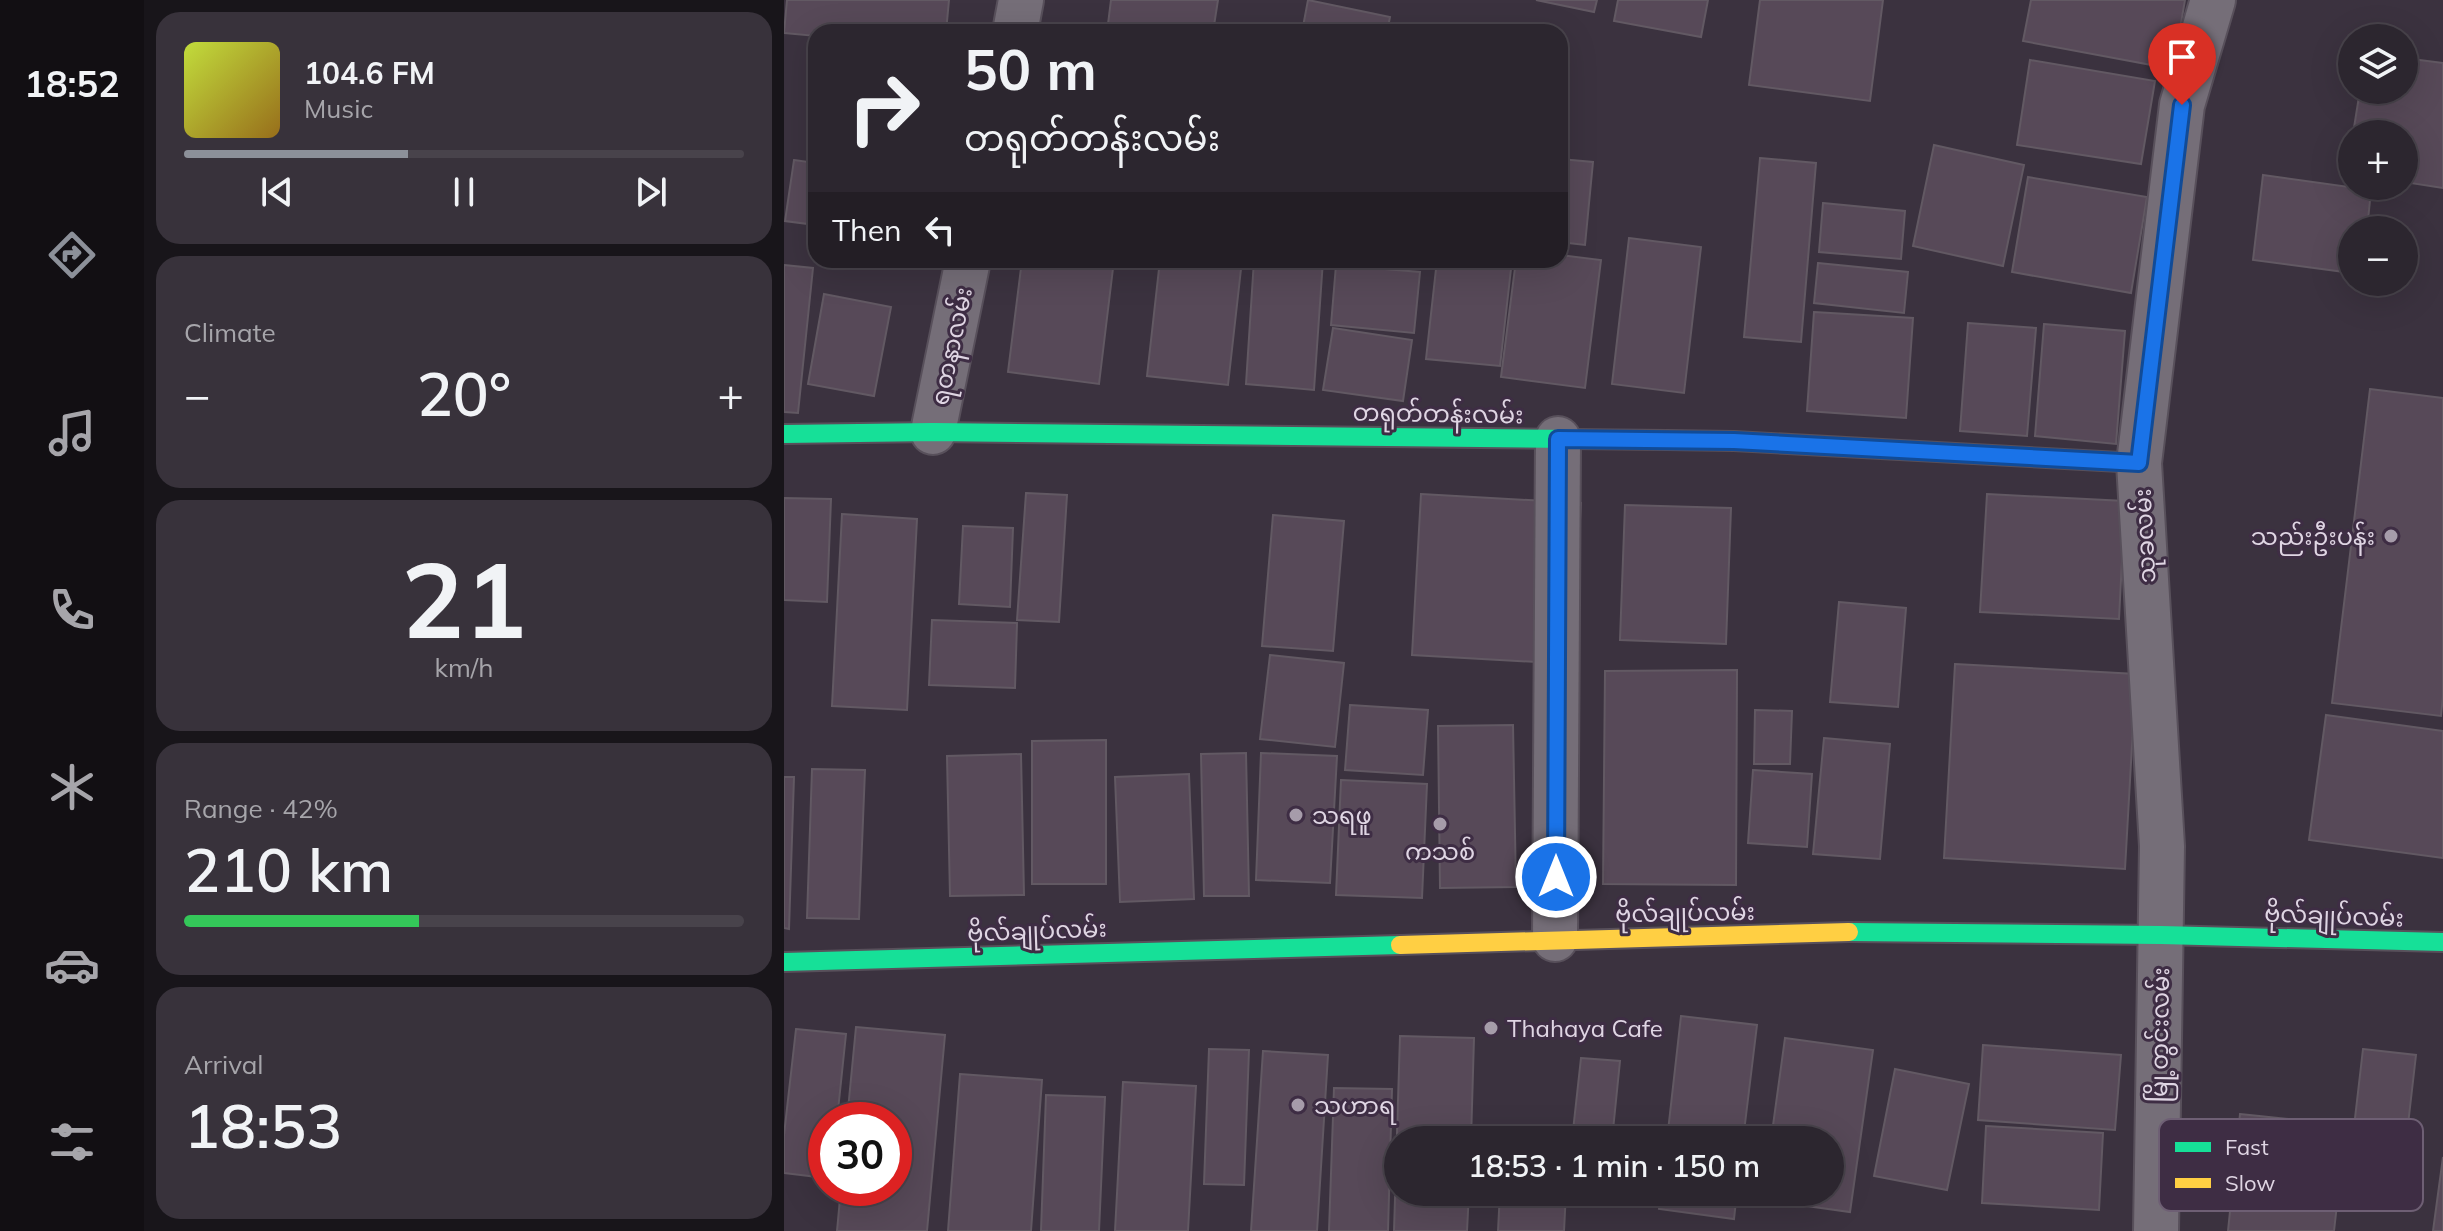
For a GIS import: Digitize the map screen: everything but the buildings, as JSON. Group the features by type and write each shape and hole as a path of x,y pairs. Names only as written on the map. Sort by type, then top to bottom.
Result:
{"main road":[{"name":"တရုတ်တန်းလမ်း","path":"784,434 933,432 1734,441 2139,463"},
{"name":"ဗိုလ်ချုပ်လမ်း","path":"784,962 1889,931 2443,942"}],"street":[{"path":"1016,24 1021,0"},
{"name":"သုခလမ်း","path":"2161,935 2162,846 2139,463 2182,105 2213,0"},
{"name":"ရတနာလမ်း","path":"933,432 966,268"},
{"path":"1555,939 1558,439"},
{"name":"မြို့တွင်းလမ်း","path":"2156,1231 2161,935"}],"traffic: fast":[{"path":"784,434 933,432 1666,440"},
{"path":"1849,932 2443,942"},
{"path":"784,962 1400,945"}],"traffic: slow":[{"path":"1666,440 2139,463"},
{"path":"1400,945 1849,932"}],"place":[{"name":"သည်းဦးပန်း","path":"2391,536"},
{"name":"သရဖူ","path":"1296,815"},
{"name":"ကသစ်","path":"1440,824"},
{"name":"Thahaya Cafe","path":"1491,1028"},
{"name":"သဟာရ","path":"1298,1105"}],"route":[{"path":"1556,877 1558,439 1734,441 2139,463 2182,105"}]}
